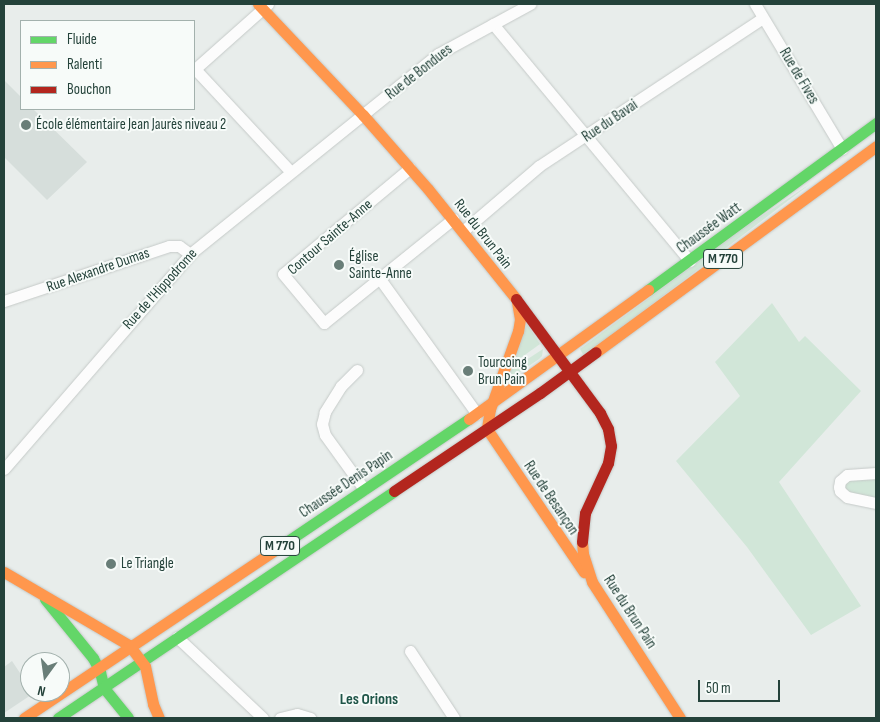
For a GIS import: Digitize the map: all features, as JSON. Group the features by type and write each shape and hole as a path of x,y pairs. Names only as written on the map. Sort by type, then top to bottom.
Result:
{"main road":[{"name":"Rue du Brun Pain","path":"263,5 410,168 463,231 600,413 610,438 608,463 585,513 582,545 592,582 680,718"},
{"name":"Chaussée Watt","path":"558,356 876,123"},
{"name":"M 770","path":"58,718 570,372 876,146"},
{"path":"487,429 492,403 519,325 517,302"},
{"name":"Chaussée Denis Papin","path":"24,718 477,414 558,356"},
{"path":"502,378 507,393 518,408"},
{"name":"Rue de Besançon","path":"487,429 592,582"},
{"name":"Rue du Brun Pain","path":"553,526 571,527 585,513"},
{"path":"4,572 129,646 142,661 159,718"},
{"path":"40,593 98,667 104,688 128,718"}],"street":[{"name":"Rue de Bondues","path":"363,115 445,49 493,24 510,8 530,4"},
{"name":"Rue de Fives","path":"755,4 842,149"},
{"path":"195,68 263,5"},
{"name":"Rue du Bavai","path":"463,231 539,166 764,18"},
{"path":"493,24 690,261"},
{"path":"195,70 290,171"},
{"name":"Rue de l'Hippodrome","path":"4,469 190,254 290,171 363,115"},
{"name":"Contour Sainte-Anne","path":"410,168 283,274 324,323 453,219"},
{"name":"Rue Alexandre Dumas","path":"4,301 168,246 180,246 190,254"},
{"path":"380,279 477,414"},
{"path":"357,370 342,386 325,412 322,424 325,434 364,490"},
{"path":"876,473 847,475 840,481 839,487 847,497 876,503"},
{"path":"177,637 263,718"},
{"path":"410,651 454,718"},
{"path":"280,718 296,714 310,718"}],"shaded area":[{"name":"École élémentaire Jean Jaurès niveau 2","path":"4,80 20,96 20,110 34,110 87,162 47,200 4,157"},
{"path":"12,661 20,673 20,702 4,713 4,667"}],"green space":[{"path":"810,184 584,356 580,349 748,225"},
{"path":"772,303 799,342 805,336 861,391 779,482 861,606 811,635 747,547 676,461 740,396 715,362"},
{"path":"527,324 540,344 511,365"},
{"path":"543,349 542,356 539,359 508,380 508,372"},
{"path":"876,476 876,499 848,494 844,486 848,479"}],"traffic: fast":[{"path":"648,290 876,123"},
{"path":"273,551 469,419"},
{"path":"58,718 394,491"},
{"path":"45,599 93,658 100,672 104,688 128,718"}],"traffic: slow":[{"path":"258,4 363,115 428,189 516,299"},
{"path":"596,352 876,146"},
{"path":"469,419 648,290"},
{"path":"517,302 520,319 518,331 490,409 487,429 584,572"},
{"path":"582,542 583,554 592,582 680,718"},
{"path":"24,718 273,551"},
{"path":"4,572 129,645 145,666 153,704 159,718"}],"traffic: jam":[{"path":"516,299 600,413 608,429 611,446 608,463 585,513 582,542"},
{"path":"394,491 540,393 596,352"}],"place":[{"name":"École élémentaire Jean Jaurès niveau 2","path":"26,125"},
{"name":"Église Sainte-Anne","path":"339,265"},
{"name":"Tourcoing Brun Pain","path":"468,371"},
{"name":"Le Triangle","path":"111,564"}],"district":[{"name":"Les Orions","path":"369,700"}]}
